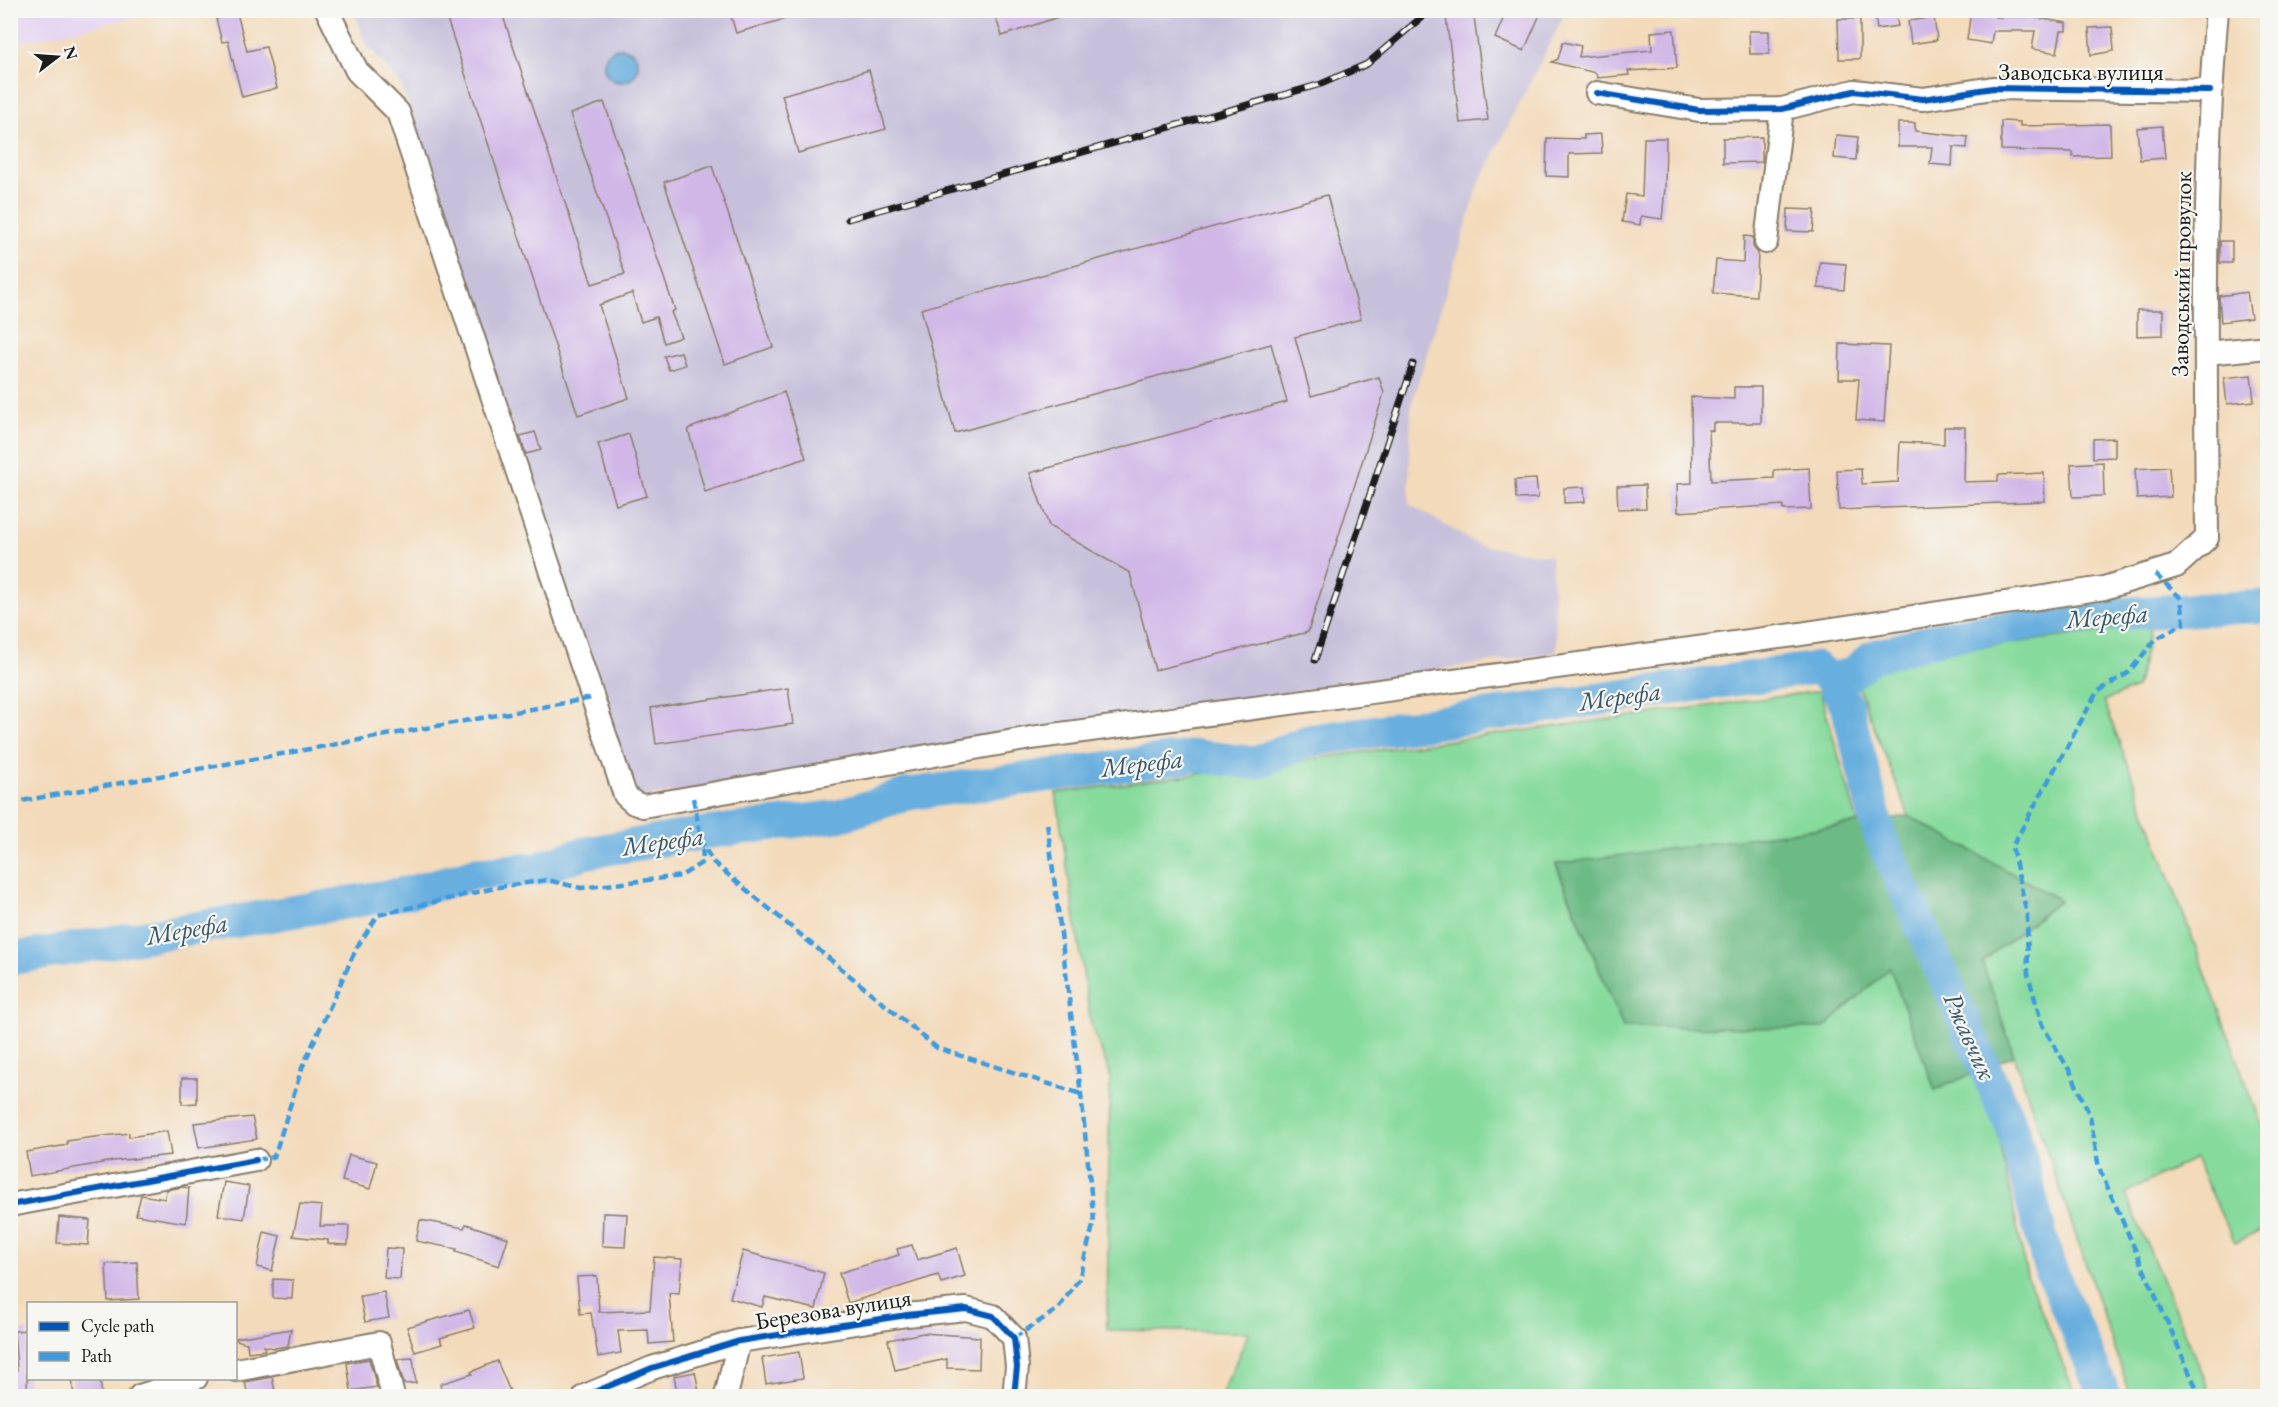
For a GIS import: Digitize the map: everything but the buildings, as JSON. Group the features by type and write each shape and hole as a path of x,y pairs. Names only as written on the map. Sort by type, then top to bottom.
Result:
{"street":[{"name":"Заводський провулок","path":"327,10 357,71 398,112 625,795 634,804 643,806 1031,738 1794,635 2104,588 2176,566 2207,538 2206,353 2210,91 2217,10"},
{"name":"Заводська вулиця","path":"1597,93 1699,110 1782,109 1854,91 1923,99 1993,88 2210,91"},
{"path":"1766,242 1782,109"},
{"path":"2206,353 2268,348"},
{"path":"10,1205 256,1160"},
{"name":"Березова вулиця","path":"585,1396 652,1368 739,1341 907,1315 966,1309 993,1316 1014,1338 1017,1367 1014,1396"},
{"path":"726,1396 739,1341"},
{"path":"237,1370 379,1343 393,1396"},
{"path":"140,1396 190,1380"}],"shaded area":[{"path":"11,10 164,10 164,11 11,44"},
{"path":"354,11 1566,11 1479,184 1411,405 1409,504 1479,545 1551,556 1557,652 1106,720 634,799 402,86 366,44"}],"green space":[{"path":"2151,625 2136,688 2104,701 2267,1139 2267,1228 2235,1243 2195,1158 2125,1193 2212,1396 2131,1396 1982,962 2060,900 1909,816 1858,686 1882,660"},
{"path":"1820,691 1858,823 1556,865 1623,1027 1890,968 1935,1090 1985,1068 2027,1276 2076,1396 1221,1396 1249,1332 1107,1330 1110,1074 1091,1025 1056,793"},
{"path":"1909,816 2060,900 1982,962 2014,1055 1935,1090 1890,968 1824,1028 1623,1027 1556,864"}],"water":[{"path":"621,48 633,53 638,65 633,77 621,82 609,77 604,65 609,53"}],"waterway":[{"name":"Мерефа","path":"10,959 411,892 476,873 536,869 584,853 705,833 839,816 908,794 1196,756 1255,763 1308,741 1816,668 1831,679 1851,674 1872,657 1947,636 2091,615 2268,606"},
{"name":"Ржавчик","path":"1831,679 1847,706 1879,833 2014,1132 2048,1263 2105,1396"}],"railway":[{"path":"848,219 1321,84 1367,64 1430,10"},
{"path":"1315,660 1413,364"}],"marked path":[{"path":"2155,574 2181,598 2184,623 2156,639 2128,673 2097,692 2012,847 2027,914 2028,974 2042,1025 2071,1073 2090,1116 2099,1168 2200,1396"},
{"path":"10,803 592,698"},
{"path":"693,798 702,843 713,862 937,1048 1081,1094"},
{"path":"1014,1338 1058,1309 1079,1279 1094,1222 1081,1094 1047,822"},
{"path":"256,1160 274,1157 302,1068 357,947 378,915 499,887 547,880 581,888 681,876 703,862 702,843"}],"cycle path":[{"path":"1597,93 1699,110 1782,109 1854,91 1923,99 1993,88 2210,91"},
{"path":"10,1205 256,1160"},
{"path":"585,1396 652,1368 739,1341 907,1315 966,1309 993,1316 1014,1338 1017,1367 1014,1396"}]}
